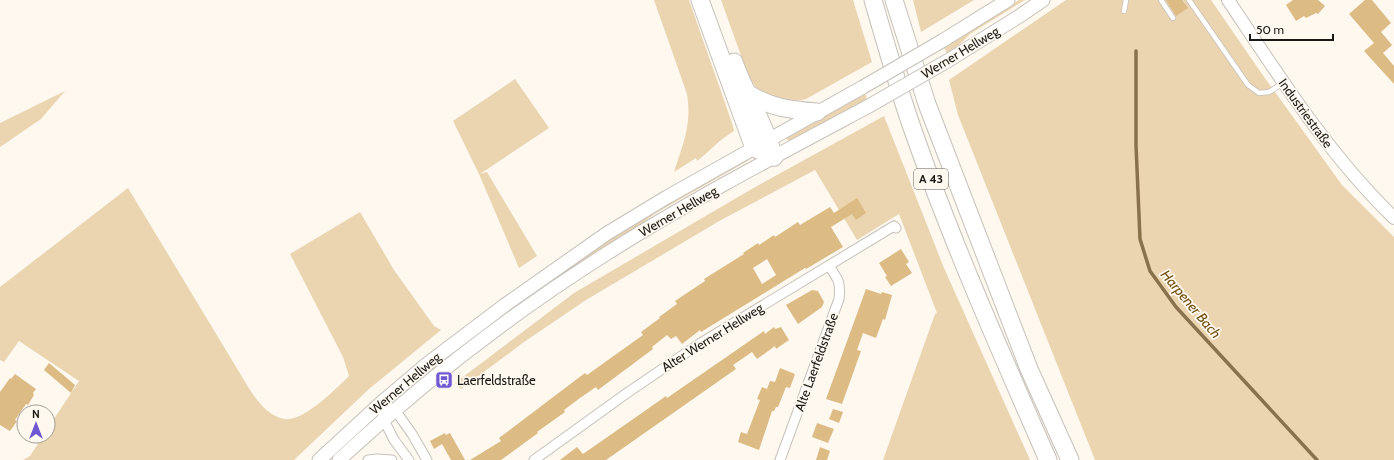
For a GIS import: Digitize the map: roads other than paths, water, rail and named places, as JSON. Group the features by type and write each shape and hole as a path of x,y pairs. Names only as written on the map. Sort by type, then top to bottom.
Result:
{"highway":[{"path":"700,0 754,148 774,157"},
{"path":"712,0 739,77 749,94 769,139 774,157"},
{"name":"A 43","path":"894,0 927,104 1029,369 1070,460"},
{"path":"904,0 927,72 927,104"},
{"name":"A 43","path":"872,4 907,113 937,196 996,341 1048,460"},
{"path":"749,94 760,102 778,108 816,112"}],"main road":[{"name":"Werner Hellweg","path":"319,460 381,402 474,328 606,234 667,197 816,112 863,87 942,41 1008,0"},
{"name":"Werner Hellweg","path":"339,460 438,373 504,323 628,240 949,60 1043,0"}],"street":[{"name":"Industriestraße","path":"1228,0 1284,82 1339,158 1372,197 1394,218"},
{"name":"Alter Werner Hellweg","path":"534,460 699,344 894,226 896,228"},
{"name":"Alte Laerfeldstraße","path":"780,460 839,299 840,286 836,276 829,266"},
{"path":"381,402 395,410 412,434 427,460"},
{"path":"381,402 384,420 394,440 409,460"},
{"path":"368,460 392,460"}],"lane":[{"path":"1124,11 1126,0"},
{"path":"1161,0 1173,18"},
{"path":"1189,0 1248,85 1259,93 1270,92 1284,82"}],"waterway":[{"name":"Harpener Bach","path":"1136,51 1136,145 1140,239 1150,271 1176,307 1317,460"}],"place":[{"name":"Laerfeldstraße","path":"444,380"}]}
